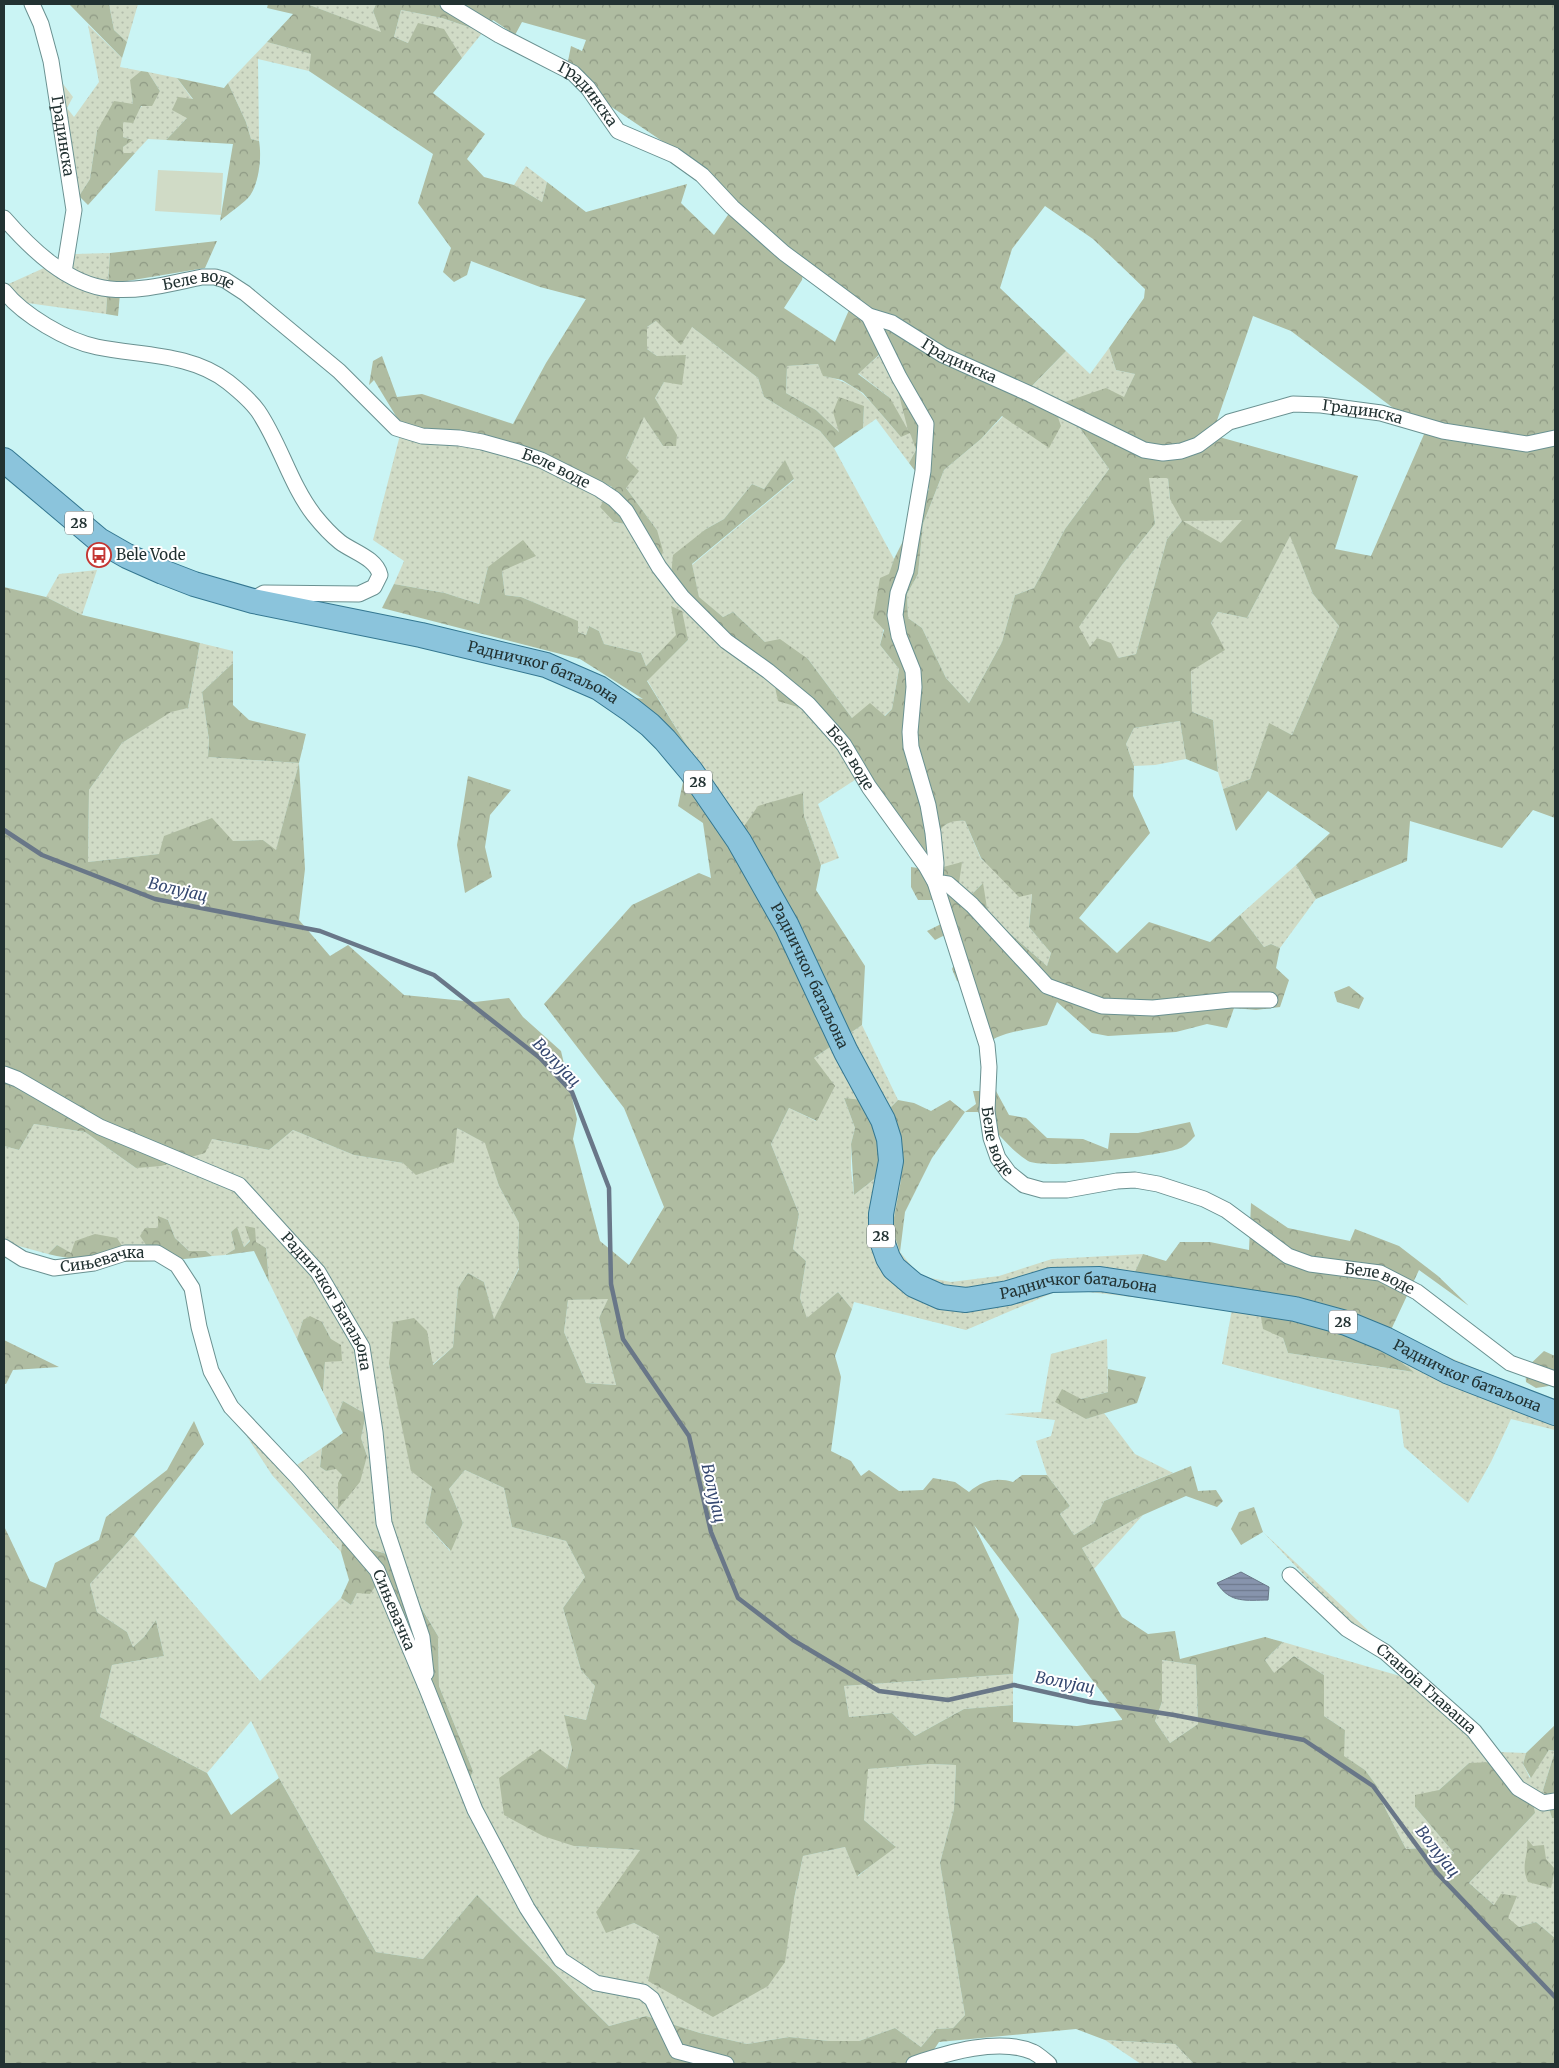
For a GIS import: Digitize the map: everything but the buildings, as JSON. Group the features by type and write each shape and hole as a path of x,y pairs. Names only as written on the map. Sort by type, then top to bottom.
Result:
{"main road":[{"name":"Радничког батаљона","path":"4,460 100,540 127,556 163,572 194,584 253,601 421,635 546,665 581,679 616,699 650,725 691,771 740,840 787,926 846,1052 883,1120 889,1139 891,1161 882,1214 881,1238 888,1258 894,1268 914,1285 941,1296 966,1300 1008,1293 1051,1280 1100,1279 1295,1309 1346,1323 1385,1339 1449,1372 1555,1413"}],"street":[{"name":"Градинска","path":"32,4 42,24 51,61 74,210 69,230 64,272"},
{"name":"Градинска","path":"448,4 499,35 573,73 588,88 618,131 674,155 702,175 732,207 784,253 869,316 892,323 943,355 1113,433 1144,450 1163,453 1182,451 1198,445 1229,422 1293,404 1321,405 1381,413 1443,431 1527,444 1555,438"},
{"name":"Беле воде","path":"4,218 29,244 64,272 74,279 92,286 111,289 142,288 202,278 214,277 225,280 245,293 340,371 396,428 422,436 459,438 482,442 518,452 541,460 599,489 614,499 626,511 659,567 682,597 726,641 768,671 802,699 833,732 926,866 935,882 987,1045 989,1068 987,1111 991,1138 998,1158 1009,1173 1024,1185 1042,1190 1068,1190 1118,1181 1135,1180 1158,1184 1204,1199 1226,1210 1288,1256 1310,1264 1380,1273 1417,1292 1510,1363 1555,1379"},
{"path":"4,291 9,298 34,317 77,342 97,347 166,357 211,371 228,382 257,409 276,443 298,490 312,512 340,542 372,562 378,568 380,575 374,587 359,594 264,593 257,595 253,601"},
{"path":"869,316 898,377 926,424 923,471 906,571 898,593 895,615 899,636 913,671 911,747 928,805 933,832 936,863 935,882 948,884 972,905 1047,986 1102,1006 1153,1008 1231,1000 1270,1000"},
{"name":"Радничког Батаљона","path":"4,1074 100,1127 239,1185 318,1272 362,1346 375,1432 384,1524 422,1637 427,1689"},
{"name":"Сињевачка","path":"4,1247 23,1259 54,1268 94,1262 125,1253 157,1253 177,1265 192,1288 199,1327 211,1371 230,1407 298,1478 377,1570 475,1810 527,1908 562,1960 596,1983 643,1992 652,1999 677,2051 726,2064"},
{"name":"Станоја Главаша","path":"1290,1575 1347,1629 1385,1652 1474,1731 1518,1788 1543,1802 1555,1801"},
{"path":"914,2064 944,2054 992,2047 1026,2050 1036,2053 1048,2064"}],"green space":[{"path":"69,4 109,4 114,30 127,42 122,58"},
{"path":"109,4 138,4 127,42 114,30"},
{"path":"268,4 307,4 381,32 373,11 376,4 1555,4 1555,818 1533,810 1502,848 1410,821 1407,861 1316,899 1296,865 1330,833 1268,791 1236,831 1223,789 1250,779 1269,723 1292,735 1339,626 1313,594 1290,536 1247,618 1218,612 1211,623 1225,650 1191,671 1192,712 1213,720 1218,772 1186,759 1180,721 1134,728 1126,744 1134,766 1133,796 1150,833 1079,918 1117,953 1149,922 1210,942 1240,915 1264,947 1271,944 1280,948 1276,968 1289,980 1280,1007 1256,1010 1234,1008 1227,1028 1207,1024 1176,1032 1108,1036 1092,1033 1057,1002 1047,1025 1010,1033 991,1041 967,985 957,981 952,969 956,960 945,935 935,940 927,931 941,924 934,900 918,900 911,887 911,867 932,870 962,862 959,883 970,896 983,883 988,914 1047,966 1051,953 1029,927 1032,894 1019,897 981,858 965,821 949,823 940,830 931,858 814,712 778,701 771,668 729,639 671,576 673,555 706,529 724,519 752,484 764,489 785,460 794,479 692,564 699,597 723,617 733,612 765,642 780,639 808,659 852,718 870,703 885,716 892,709 899,669 880,645 884,630 873,618 880,578 889,574 894,559 929,489 909,463 916,450 910,433 901,437 863,393 842,380 823,376 818,364 787,366 786,393 816,410 839,432 833,412 839,397 864,406 863,428 834,448 820,431 764,397 758,378 692,327 681,345 656,321 647,327 647,349 657,356 686,355 682,385 664,382 655,398 677,435 676,446 663,446 644,417 626,458 639,471 626,488 657,530 663,551 655,575 625,524 614,522 600,507 612,487 534,449 530,455 400,435 402,426 374,380 369,385 373,361 382,356 397,397 422,394 513,424 546,363 586,299 540,287 471,261 467,275 454,282 443,272 451,248 418,203 433,154 309,71 311,54 267,42 293,14 267,8","holes":["401,10 442,18 483,32 493,20 515,35 522,22 586,40 582,51 571,46 568,61 578,68 570,79 714,176 730,212 714,235 681,203 687,184 586,212 547,182 542,202 514,185 484,177 467,159 485,134 433,93 462,58 444,29 418,23 408,43 394,37","1045,206 1093,239 1145,289 1144,298 1109,348 1116,370 1135,374 1124,397 1106,388 1062,403 1109,469 1065,529 1034,588 1015,595 1002,642 969,703 946,678 922,628 908,618 907,594 918,574 923,524 944,470 981,439 1002,416 1049,448 1061,426 1050,395 1032,386 1066,351 1000,288 1012,249","803,272 849,310 835,342 784,308 802,280","1253,316 1291,331 1425,432 1371,556 1335,549 1358,476 1212,435","880,354 898,391 908,430 890,398 858,374","1149,478 1168,478 1170,499 1182,521 1167,539 1136,654 1118,658 1111,643 1097,638 1090,647 1079,627 1122,565 1155,524","1242,520 1221,543 1184,521"]},
{"path":"307,4 376,4 373,11 382,33"},
{"path":"401,10 442,18 483,32 462,58 443,29 408,43 394,37"},
{"path":"88,25 122,58 120,67 141,71 131,83 133,105 97,131 90,179 79,196 53,96 63,84 73,97 67,108 74,117 99,82"},
{"path":"267,42 312,54 309,71 258,59 259,141 251,139 246,122 228,83"},
{"path":"141,71 148,72 160,91 152,106 141,106 133,123 123,122 123,137 133,140 123,147 123,153 135,153 88,205 79,196 90,179 97,131 114,101 133,104 130,80"},
{"path":"148,72 177,78 193,100 187,118 166,140 148,139 135,153 123,153 123,147 132,140 123,137 123,122 160,91"},
{"path":"177,78 224,88 228,83 246,122 251,139 259,141 259,171 252,193 220,221 233,144 166,140 187,118 172,110 178,97 193,99"},
{"path":"526,166 547,182 542,202 514,185"},
{"path":"158,170 223,173 221,215 155,211"},
{"path":"217,241 205,268 121,282 118,316 106,314 110,253"},
{"path":"110,253 106,314 6,300 4,303 4,286 75,254"},
{"path":"656,321 692,327 758,378 764,397 820,431 834,448 894,559 889,580 880,645 899,669 892,709 884,716 852,718 808,659 765,642 733,612 723,617 699,598 692,565 794,480 785,461 764,489 752,484 724,519 706,529 671,576 814,712 864,774 818,804 839,858 821,865 804,816 803,793 742,829 684,741 647,680 688,640 677,635 646,666 641,653 604,644 599,631 589,626 586,635 578,632 577,621 521,597 505,595 502,571 488,567 479,604 445,593 394,584 404,561 373,540 400,435 534,449 612,488 614,522 625,524 655,574 657,530 626,488 626,458 644,416 663,446 676,446 676,435 655,398 664,382 686,356 657,356 647,349 647,327"},
{"path":"1109,348 1116,370 1135,374 1124,398 1062,403 1109,469 1065,529 1034,588 1015,595 1002,642 969,703 946,678 922,628 908,618 907,594 918,574 923,524 944,470 981,439 1066,351 1090,374"},
{"path":"881,354 898,391 916,450 909,463 876,419 863,428 864,406 840,433 816,410 786,393 787,366 818,364 824,376 839,380 860,392 902,437 890,398 858,373"},
{"path":"1168,477 1170,499 1243,520 1221,544 1182,521 1167,539 1136,654 1118,658 1090,648 1078,628 1122,565 1155,524 1148,478"},
{"path":"1290,535 1313,594 1339,626 1292,735 1269,724 1250,779 1223,789 1218,772 1213,720 1192,712 1191,670 1224,650 1211,623 1218,612 1247,618"},
{"path":"523,540 536,556 502,571 505,595 521,597 578,621 578,632 586,635 589,626 599,631 604,644 641,653 646,666 676,635 671,606 682,611 688,640 647,681 742,829 758,806 803,793 804,816 821,865 816,890 865,966 862,1025 814,1058 835,1086 817,1121 789,1108 771,1144 799,1214 793,1249 806,1261 800,1298 807,1318 838,1292 852,1309 835,1356 841,1377 831,1451 851,1461 861,1476 869,1470 899,1491 923,1490 933,1478 955,1482 969,1492 989,1481 1013,1482 1022,1475 1047,1475 1070,1506 1060,1514 1074,1535 1094,1523 1104,1501 1191,1466 1198,1491 1216,1490 1223,1501 1217,1507 1186,1496 1143,1515 1082,1548 1122,1617 1148,1634 1175,1631 1180,1659 1265,1637 1283,1642 1265,1660 1274,1673 1294,1656 1324,1675 1324,1716 1345,1730 1344,1756 1365,1770 1377,1786 1383,1804 1406,1849 1423,1848 1446,1857 1454,1853 1415,1807 1415,1795 1439,1790 1469,1763 1493,1762 1533,1803 1535,1813 1469,1883 1494,1905 1501,1894 1517,1896 1508,1918 1519,1927 1536,1922 1555,1938 1555,2064 1194,2064 1175,2044 1105,2040 1076,2029 939,2042 933,2051 938,2064 4,2064 4,1526 30,1581 46,1588 55,1563 99,1540 106,1517 167,1470 194,1421 204,1444 134,1535 90,1584 97,1612 127,1632 133,1647 144,1637 156,1620 164,1656 112,1665 100,1717 207,1773 231,1815 279,1778 376,1952 423,1959 477,1895 609,2026 646,2016 700,2033 747,2044 789,2037 829,2041 859,2041 895,2028 921,2047 936,2029 953,2028 965,2015 940,1863 954,1809 956,1765 930,1764 868,1769 864,1820 896,1847 857,1876 845,1847 803,1856 794,1899 785,1962 768,1986 713,2017 648,1981 659,1936 634,1923 606,1933 596,1912 640,1850 574,1846 543,1836 504,1815 499,1778 540,1749 567,1769 572,1749 564,1715 586,1720 595,1686 581,1670 563,1608 585,1577 566,1541 512,1527 504,1488 465,1470 449,1489 463,1523 451,1551 425,1523 432,1487 411,1471 389,1364 393,1322 414,1318 427,1331 433,1365 453,1347 458,1288 468,1273 484,1282 494,1319 519,1269 519,1223 499,1186 485,1143 457,1128 454,1162 416,1175 403,1163 354,1155 293,1130 269,1150 212,1139 205,1153 161,1166 136,1168 85,1132 34,1124 19,1150 4,1146 4,587 46,597 82,615 200,643 188,708 171,712 122,743 89,790 88,862 159,854 164,836 212,818 233,841 263,840 276,850 299,763 305,869 299,920 330,956 348,945 404,995 475,1002 509,998 523,1017 561,1051 577,1119 573,1139 600,1241 629,1265 664,1207 624,1108 544,1004 632,905 699,873 711,878 703,823 678,806 684,777 604,692 643,699 580,659 382,608 394,584 445,593 479,604 488,567","holes":["608,1299 599,1318 616,1385 586,1383 564,1332 568,1300","974,1525 1122,1720 1077,1726 1013,1722 1013,1705 964,1709 915,1736 892,1713 849,1717 844,1686 1013,1674 1019,1619","1162,1660 1196,1665 1198,1724 1170,1743 1155,1721 1162,1702"]},
{"path":"97,570 82,615 46,597 59,574"},
{"path":"200,643 233,651 233,663 202,692 209,740 208,757 299,763 276,851 263,840 233,841 160,854 88,862 89,790 122,743 171,711 188,708"},
{"path":"233,663 233,705 249,720 306,734 299,763 208,757 209,740 202,692"},
{"path":"1180,721 1186,759 1155,765 1134,766 1126,744 1134,728"},
{"path":"468,776 511,790 490,815 485,847 492,877 465,893 457,845"},
{"path":"953,820 965,821 981,859 1032,893 1029,927 1051,953 1047,966 988,914 982,884 970,896 958,883 932,870 939,829"},
{"path":"1296,865 1316,899 1280,948 1271,944 1264,947 1240,915"},
{"path":"1349,986 1364,998 1359,1009 1337,1002 1334,992"},
{"path":"862,1025 898,1100 889,1109 844,1098 855,1128 851,1144 851,1170 854,1195 882,1173 901,1180 892,1228 900,1252 920,1276 951,1282 999,1276 1052,1259 1143,1254 1124,1296 1062,1289 966,1330 854,1302 852,1309 838,1292 807,1319 800,1298 806,1261 793,1249 799,1214 771,1144 789,1108 816,1121 814,1058"},
{"path":"973,1091 996,1091 1009,1115 1026,1118 1047,1138 1083,1139 1108,1149 1110,1133 1138,1133 1190,1122 1195,1136 1181,1148 1151,1155 1078,1163 1038,1163 1028,1161 1014,1151 978,1112 965,1112 976,1104"},
{"path":"844,1098 862,1100 875,1124 882,1173 854,1195 851,1144 855,1128"},
{"path":"898,1100 914,1103 931,1111 950,1100 965,1112 932,1158 905,1212 900,1252 892,1228 901,1180 898,1140 889,1109"},
{"path":"34,1124 85,1132 136,1168 212,1139 269,1150 293,1130 354,1155 403,1163 457,1128 486,1143 499,1186 519,1223 519,1268 494,1320 484,1282 468,1273 458,1288 453,1347 432,1365 389,1364 400,1413 432,1487 425,1523 450,1551 463,1523 449,1489 465,1470 504,1488 512,1527 566,1541 585,1577 563,1608 581,1670 595,1686 586,1720 565,1715 572,1749 567,1769 574,1846 640,1850 606,1932 634,1923 660,1936 794,1899 803,1856 845,1847 858,1876 895,1846 864,1820 867,1769 930,1764 956,1765 954,1809 940,1863 965,2015 953,2028 936,2029 921,2047 895,2028 859,2041 829,2041 789,2037 747,2044 700,2033 646,2016 609,2026 477,1895 423,1959 376,1952 279,1778 251,1721 207,1773 100,1717 112,1665 164,1656 156,1620 144,1637 133,1647 127,1632 97,1612 90,1584 134,1535 260,1681 341,1598 351,1605 357,1593 378,1583 464,1782 478,1785 468,1782 473,1771 439,1686 438,1636 391,1555 364,1547 344,1526 341,1552 272,1475 246,1435 285,1473 322,1448 320,1467 326,1471 336,1468 342,1475 367,1456 361,1438 366,1414 343,1401 336,1419 323,1392 325,1362 331,1339 322,1322 303,1320 297,1339 269,1282 266,1248 250,1240 244,1247 237,1228 231,1232 235,1249 225,1255 212,1256 206,1251 189,1251 175,1238 168,1220 158,1217 158,1228 147,1245 71,1254 57,1245 48,1254 4,1242 4,1146 19,1150"},
{"path":"1251,1203 1288,1228 1350,1241 1355,1229 1399,1246 1438,1276 1469,1306 1419,1270 1390,1332 1378,1345 1414,1372 1288,1353 1283,1338 1263,1329 1260,1311 1124,1296 1143,1254 1166,1261 1180,1242 1210,1242 1249,1250"},
{"path":"158,1216 168,1220 175,1238 189,1251 206,1251 212,1256 130,1262 87,1260 48,1254 57,1245 71,1253 75,1241 95,1234 117,1238 122,1246 146,1245 140,1236 145,1228 158,1228"},
{"path":"245,1226 255,1228 256,1242 266,1248 269,1282 254,1251 225,1255 235,1249 231,1232 237,1227 244,1247 250,1241"},
{"path":"609,1298 599,1318 616,1385 586,1383 564,1332 568,1300"},
{"path":"1232,1309 1260,1311 1283,1338 1288,1353 1413,1372 1378,1345 1390,1332 1491,1375 1555,1399 1555,1430 1511,1419 1491,1462 1468,1503 1404,1447 1399,1410 1222,1364"},
{"path":"310,1316 322,1322 331,1339 341,1345 342,1361 325,1362 323,1392 297,1339 303,1320"},
{"path":"1107,1339 1108,1392 1081,1399 1086,1419 1104,1413 1135,1454 1173,1473 1104,1501 1094,1523 1074,1535 1060,1514 1070,1506 1047,1475 1036,1441 1051,1436 1055,1420 1004,1414 1041,1412 1051,1354"},
{"path":"4,1340 59,1367 13,1370 6,1384 4,1384"},
{"path":"1544,1351 1555,1356 1555,1385 1536,1388 1526,1382 1525,1369"},
{"path":"1108,1369 1146,1377 1137,1403 1086,1419 1055,1402 1062,1389 1081,1399 1108,1392"},
{"path":"343,1401 366,1414 361,1438 367,1456 360,1482 338,1509 338,1483 342,1475 336,1469 326,1471 320,1467 322,1448 343,1433 336,1419"},
{"path":"1254,1507 1263,1532 1241,1545 1231,1529 1239,1512"},
{"path":"1143,1515 1094,1569 1082,1548"},
{"path":"344,1525 364,1547 390,1555 438,1636 439,1686 473,1771 468,1782 377,1584 370,1594 357,1593 351,1605 341,1598 349,1580 341,1552"},
{"path":"1263,1532 1498,1752 1526,1753 1523,1764 1530,1778 1549,1750 1555,1751 1543,1790 1552,1818 1555,1818 1555,1938 1536,1922 1503,1932 1494,1905 1469,1883 1535,1813 1469,1763 1439,1790 1415,1807 1454,1853 1447,1857 1423,1848 1406,1849 1383,1804 1377,1786 1365,1770 1343,1756 1345,1730 1324,1716 1324,1675 1294,1656 1274,1674 1265,1660 1283,1642 1400,1676"},
{"path":"1162,1660 1196,1665 1198,1724 1170,1743 1155,1721 1162,1702"},
{"path":"1013,1674 1013,1705 964,1709 915,1736 892,1713 849,1717 844,1686"},
{"path":"1555,1725 1555,1751 1549,1750 1531,1778 1523,1764 1526,1753"},
{"path":"1555,1751 1555,1818 1552,1818 1543,1790"},
{"path":"1527,1839 1533,1846 1544,1845 1546,1859 1555,1869 1551,1888 1528,1882 1525,1870"},
{"path":"1105,2040 1175,2044 1194,2064 1141,2064"}],"water":[{"path":"1241,1572 1269,1587 1268,1600 1233,1598 1222,1590 1217,1583"}],"waterway":[{"name":"Волујац","path":"4,830 42,855 155,899 320,931 434,975 540,1058 572,1092 609,1188 611,1284 623,1339 689,1436 711,1532 738,1598 793,1640 879,1691 948,1700 1014,1685 1090,1702 1174,1715 1304,1740 1373,1786 1437,1873 1555,1997"}],"place":[{"name":"Bele Vode","path":"99,555"}]}
